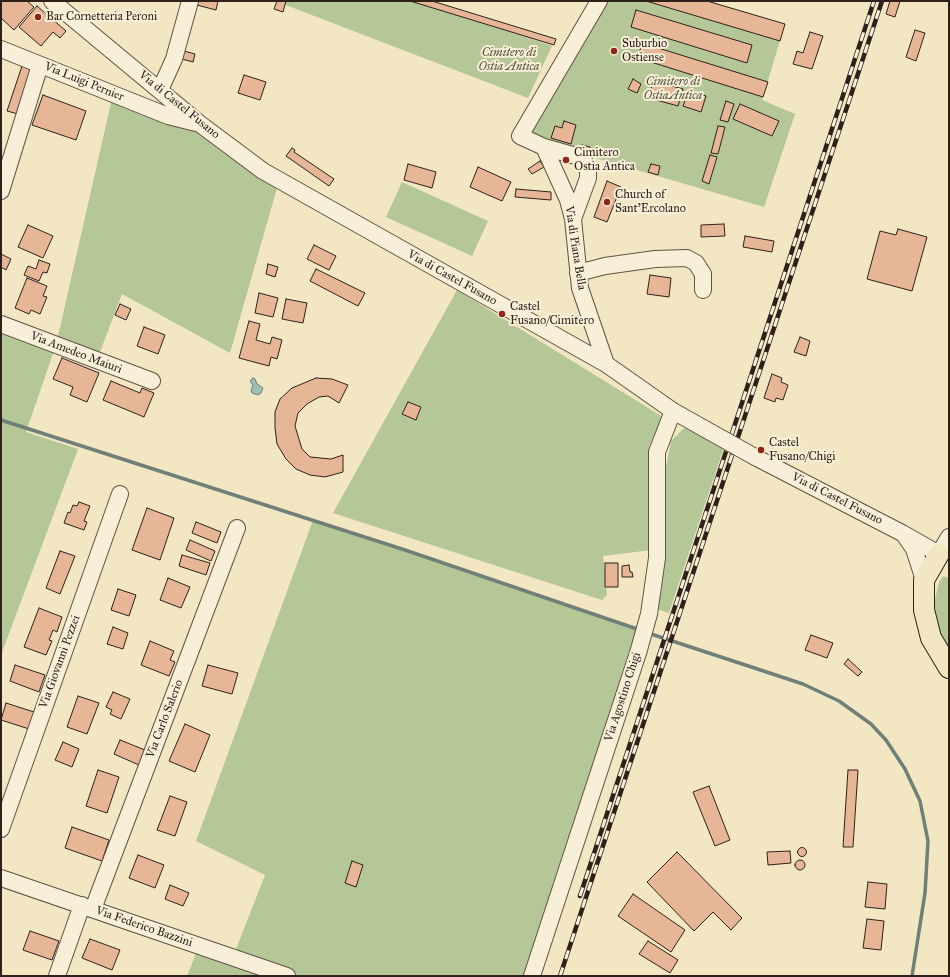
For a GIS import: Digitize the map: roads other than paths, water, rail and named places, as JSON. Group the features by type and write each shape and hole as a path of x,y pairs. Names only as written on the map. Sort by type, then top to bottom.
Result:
{"main road":[{"path":"946,558 924,580 924,610 928,631 934,645 949,668"}],"street":[{"name":"Via di Castel Fusano","path":"52,1 160,90 174,111"},
{"path":"160,90 174,59 190,1"},
{"path":"573,219 588,178 588,171 579,155 544,147 520,136 599,1"},
{"name":"Via Luigi Pernier","path":"1,49 174,111 200,124"},
{"path":"1,191 40,64"},
{"name":"Via di Castel Fusano","path":"200,124 263,171 606,364 673,411 755,457 902,533 946,558"},
{"name":"Via di Piana Bella","path":"544,147 568,200 573,219 580,288 606,364"},
{"path":"578,273 605,266 655,259 687,258 696,263 703,274 704,290"},
{"name":"Via Amedeo Maiuri","path":"1,324 152,381"},
{"name":"Via Agostino Chigi","path":"532,976 638,653 649,614 657,558 657,452 673,411"},
{"name":"Via Giovanni Pezzei","path":"1,829 120,494"},
{"name":"Via Carlo Salerio","path":"56,976 87,907 237,528"},
{"path":"902,533 914,549 924,580"},
{"path":"946,558 949,537"},
{"name":"Via Federico Bazzini","path":"1,878 287,976"}],"water":[{"path":"253,378 257,384 263,388 261,393 258,395 252,393 251,390 253,385 250,381"}],"waterway":[{"path":"1,420 405,550 640,630"},
{"path":"648,633 803,684 839,701 871,724 886,740 905,769 920,801 928,841 925,893 912,976"}],"railway":[{"path":"580,896 874,1"},
{"path":"560,976 882,1"}],"place":[{"name":"Bar Cornetteria Peroni","path":"38,17"},
{"name":"Suburbio Ostiense","path":"614,51"},
{"name":"Cimitero Ostia Antica","path":"566,160"},
{"name":"Church of Sant'Ercolano","path":"607,202"},
{"name":"Castel Fusano/Cimitero","path":"502,314"},
{"name":"Castel Fusano/Chigi","path":"761,450"}],"park label":[{"name":"Cimitero di Ostia Antica","path":"509,60"},
{"name":"Cimitero di OstiaAntica","path":"673,89"}]}
